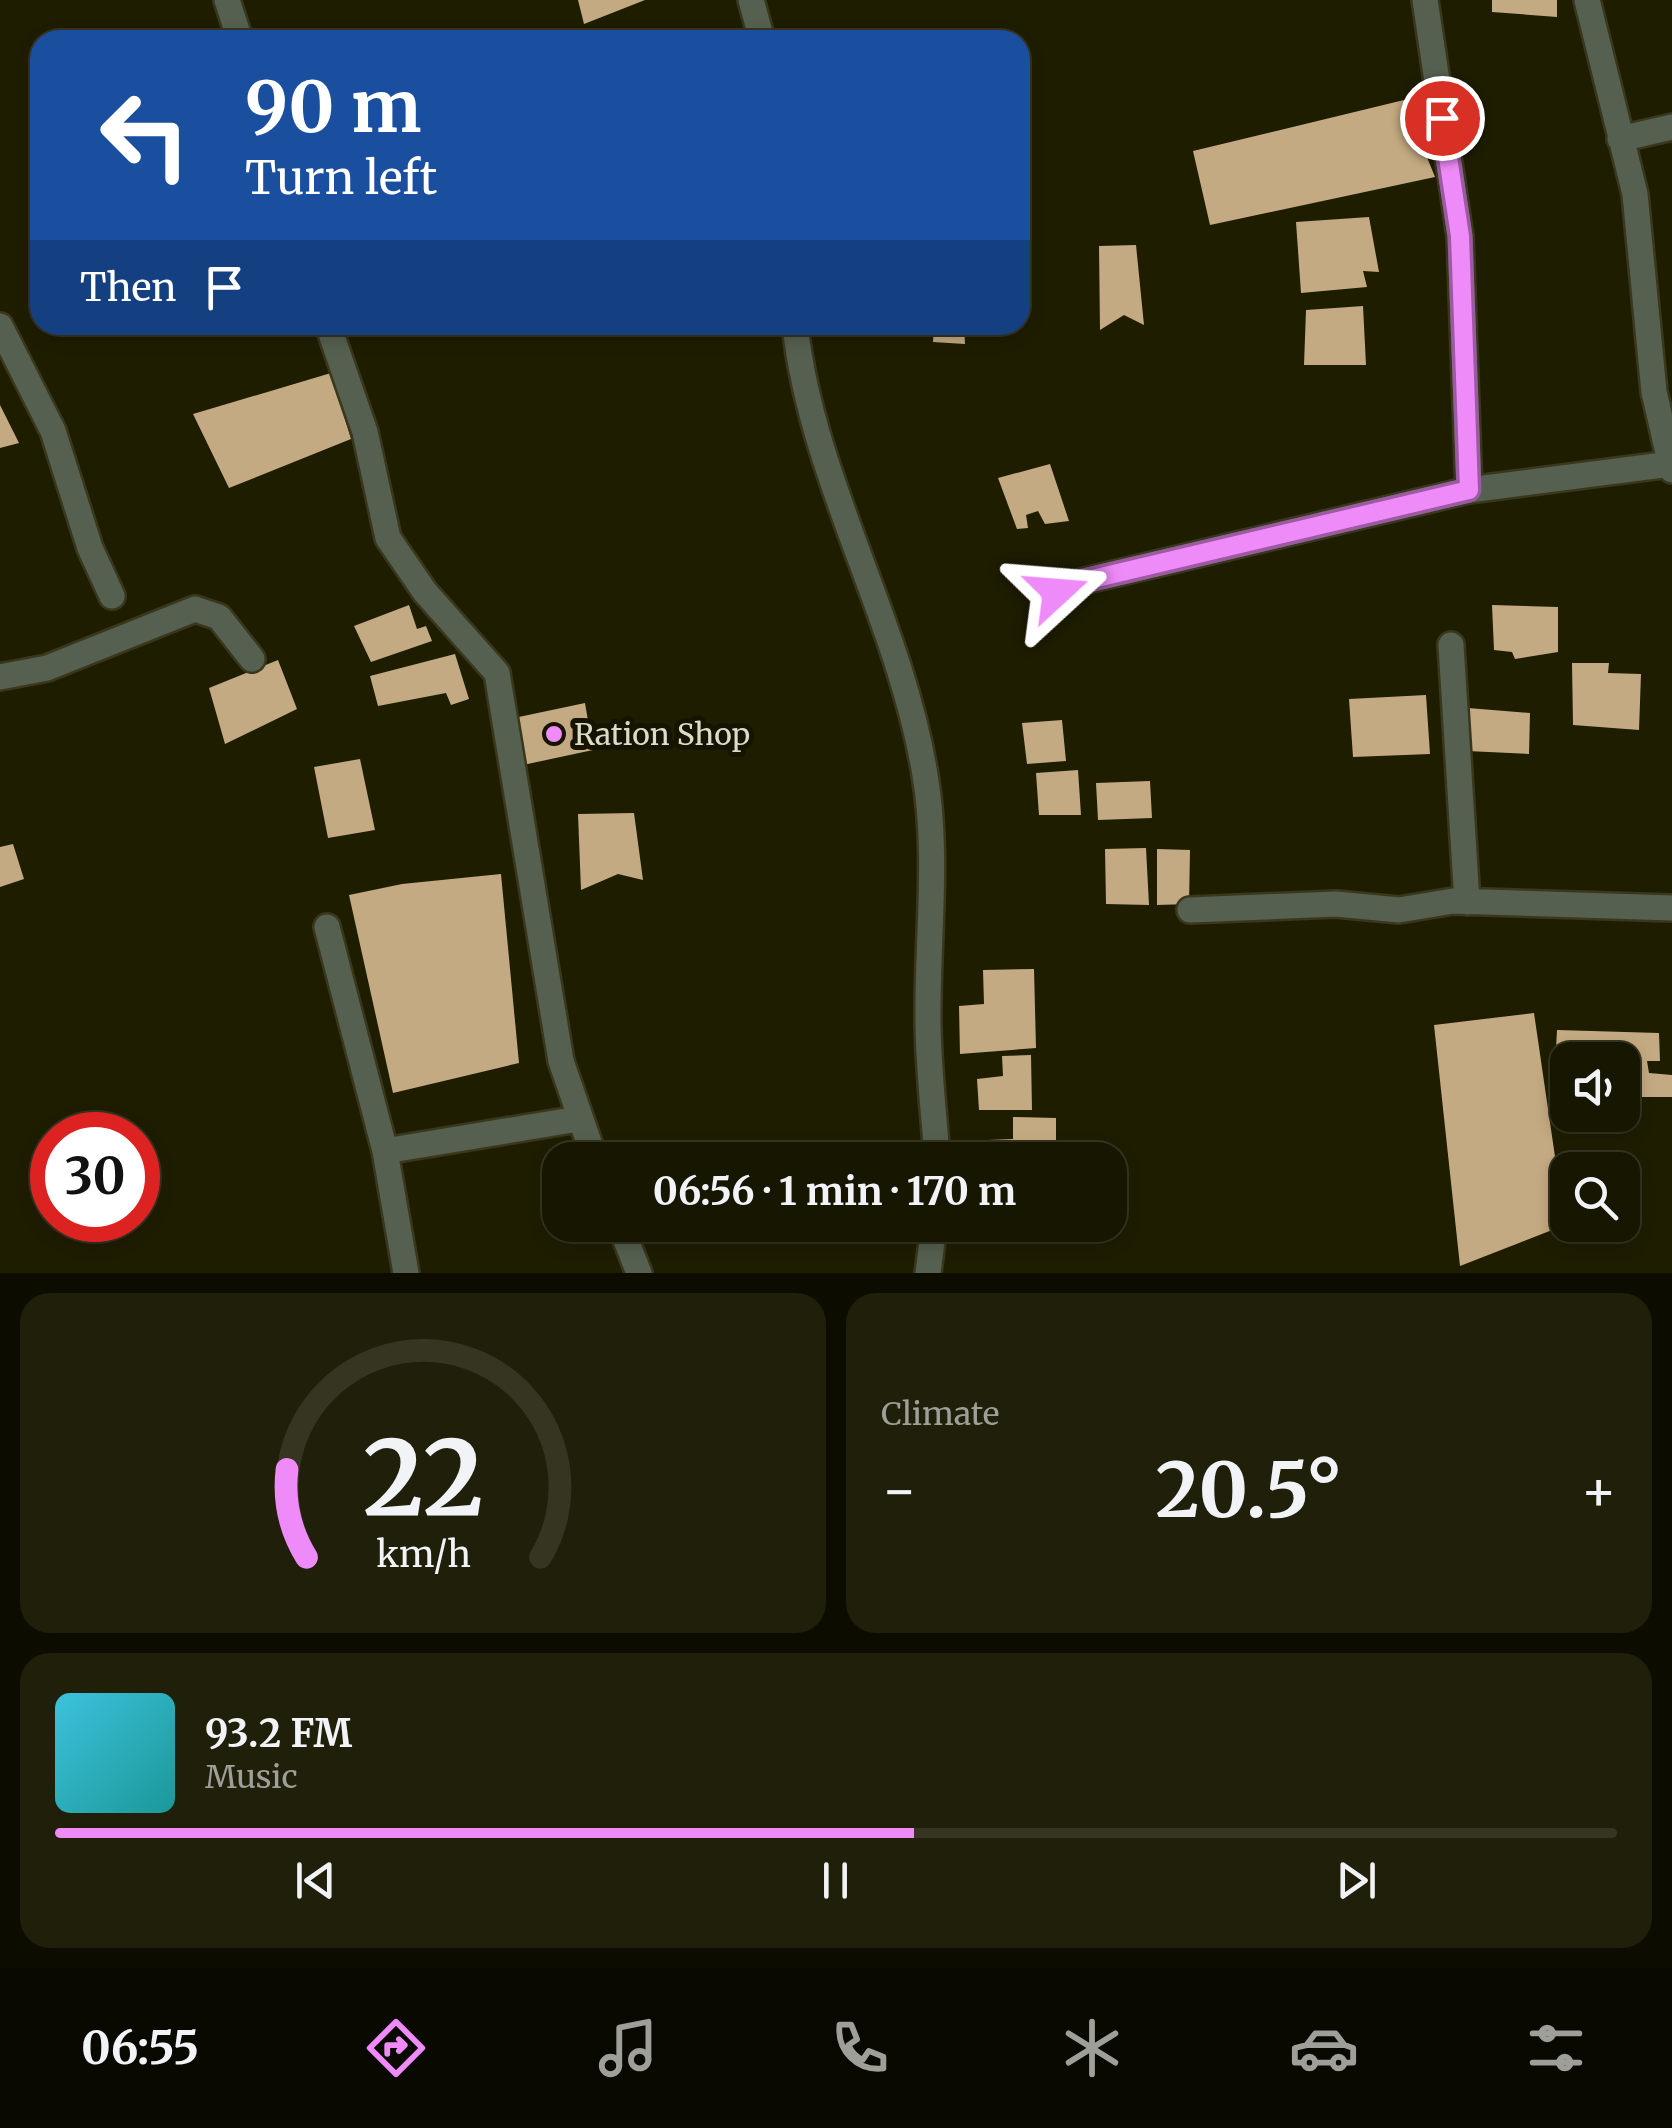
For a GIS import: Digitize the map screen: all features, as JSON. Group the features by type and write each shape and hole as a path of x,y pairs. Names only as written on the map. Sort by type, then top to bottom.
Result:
{"street":[{"path":"228,0 237,30"},
{"path":"751,0 759,30"},
{"path":"1425,0 1460,236 1469,490"},
{"path":"1057,592 1084,581 1469,490 1671,467 1654,392 1634,194 1587,0"},
{"path":"1620,140 1672,127"},
{"path":"0,326 53,431 90,548 112,596"},
{"path":"331,335 365,432 388,538 425,592 497,673 561,1061 588,1142"},
{"path":"796,335 800,368 823,451 900,660 926,777 932,899 928,1011 936,1142"},
{"path":"0,677 47,668 195,610 218,617 252,659"},
{"path":"1452,645 1467,902"},
{"path":"1190,910 1336,904 1399,910 1467,902 1672,908"},
{"path":"327,927 385,1150 406,1273"},
{"path":"385,1150 578,1119"},
{"path":"627,1242 639,1273"},
{"path":"928,1273 932,1242"}],"building":[{"path":"578,0 645,0 584,24"},
{"path":"1492,0 1557,0 1557,17 1492,12"},
{"path":"1404,100 1435,177 1210,225 1193,151"},
{"path":"1369,217 1379,272 1363,271 1367,287 1301,293 1296,222"},
{"path":"1136,245 1144,325 1124,315 1100,330 1099,246"},
{"path":"1363,306 1366,365 1304,365 1306,310"},
{"path":"933,335 965,335 965,344 933,342"},
{"path":"331,373 351,439 229,488 193,414"},
{"path":"0,405 19,443 0,448"},
{"path":"1050,464 1069,521 1045,524 1038,511 1026,515 1028,528 1017,529 998,478"},
{"path":"409,605 417,629 426,626 432,641 371,662 354,626"},
{"path":"1492,605 1558,607 1558,652 1515,659 1512,652 1494,650"},
{"path":"455,654 469,699 451,705 446,693 378,706 370,676"},
{"path":"278,660 297,709 225,744 209,688"},
{"path":"1572,663 1609,663 1608,673 1641,674 1639,730 1573,725"},
{"path":"1426,695 1430,754 1353,757 1349,699"},
{"name":"Ration Shop","path":"585,703 593,750 523,765 514,718"},
{"path":"1468,708 1530,713 1529,754 1467,751"},
{"path":"1062,720 1066,761 1027,764 1022,723"},
{"path":"360,759 375,830 328,838 314,767"},
{"path":"1078,770 1081,815 1039,815 1036,773"},
{"path":"1150,781 1152,818 1098,820 1096,783"},
{"path":"634,813 643,880 618,874 581,890 578,814"},
{"path":"13,844 24,879 0,887 0,847"},
{"path":"1146,848 1149,905 1106,904 1105,849"},
{"path":"1157,849 1190,850 1189,904 1157,905"},
{"path":"501,874 519,1063 393,1093 349,895 402,884"},
{"path":"1034,969 1036,1048 960,1054 959,1006 984,1004 983,970"},
{"path":"1534,1013 1554,1152 1550,1152 1550,1231 1460,1266 1434,1025"},
{"path":"1557,1030 1659,1033 1660,1061 1647,1061 1649,1073 1672,1075 1672,1097 1640,1097 1640,1042 1556,1042"},
{"path":"1031,1055 1032,1110 979,1110 977,1079 1003,1076 1002,1056"},
{"path":"1013,1117 1056,1118 1056,1142 988,1142 1013,1139"}],"place":[{"name":"Ration Shop","path":"554,734"}],"route":[{"path":"1057,592 1084,581 1469,490 1460,236 1442,118"}]}
